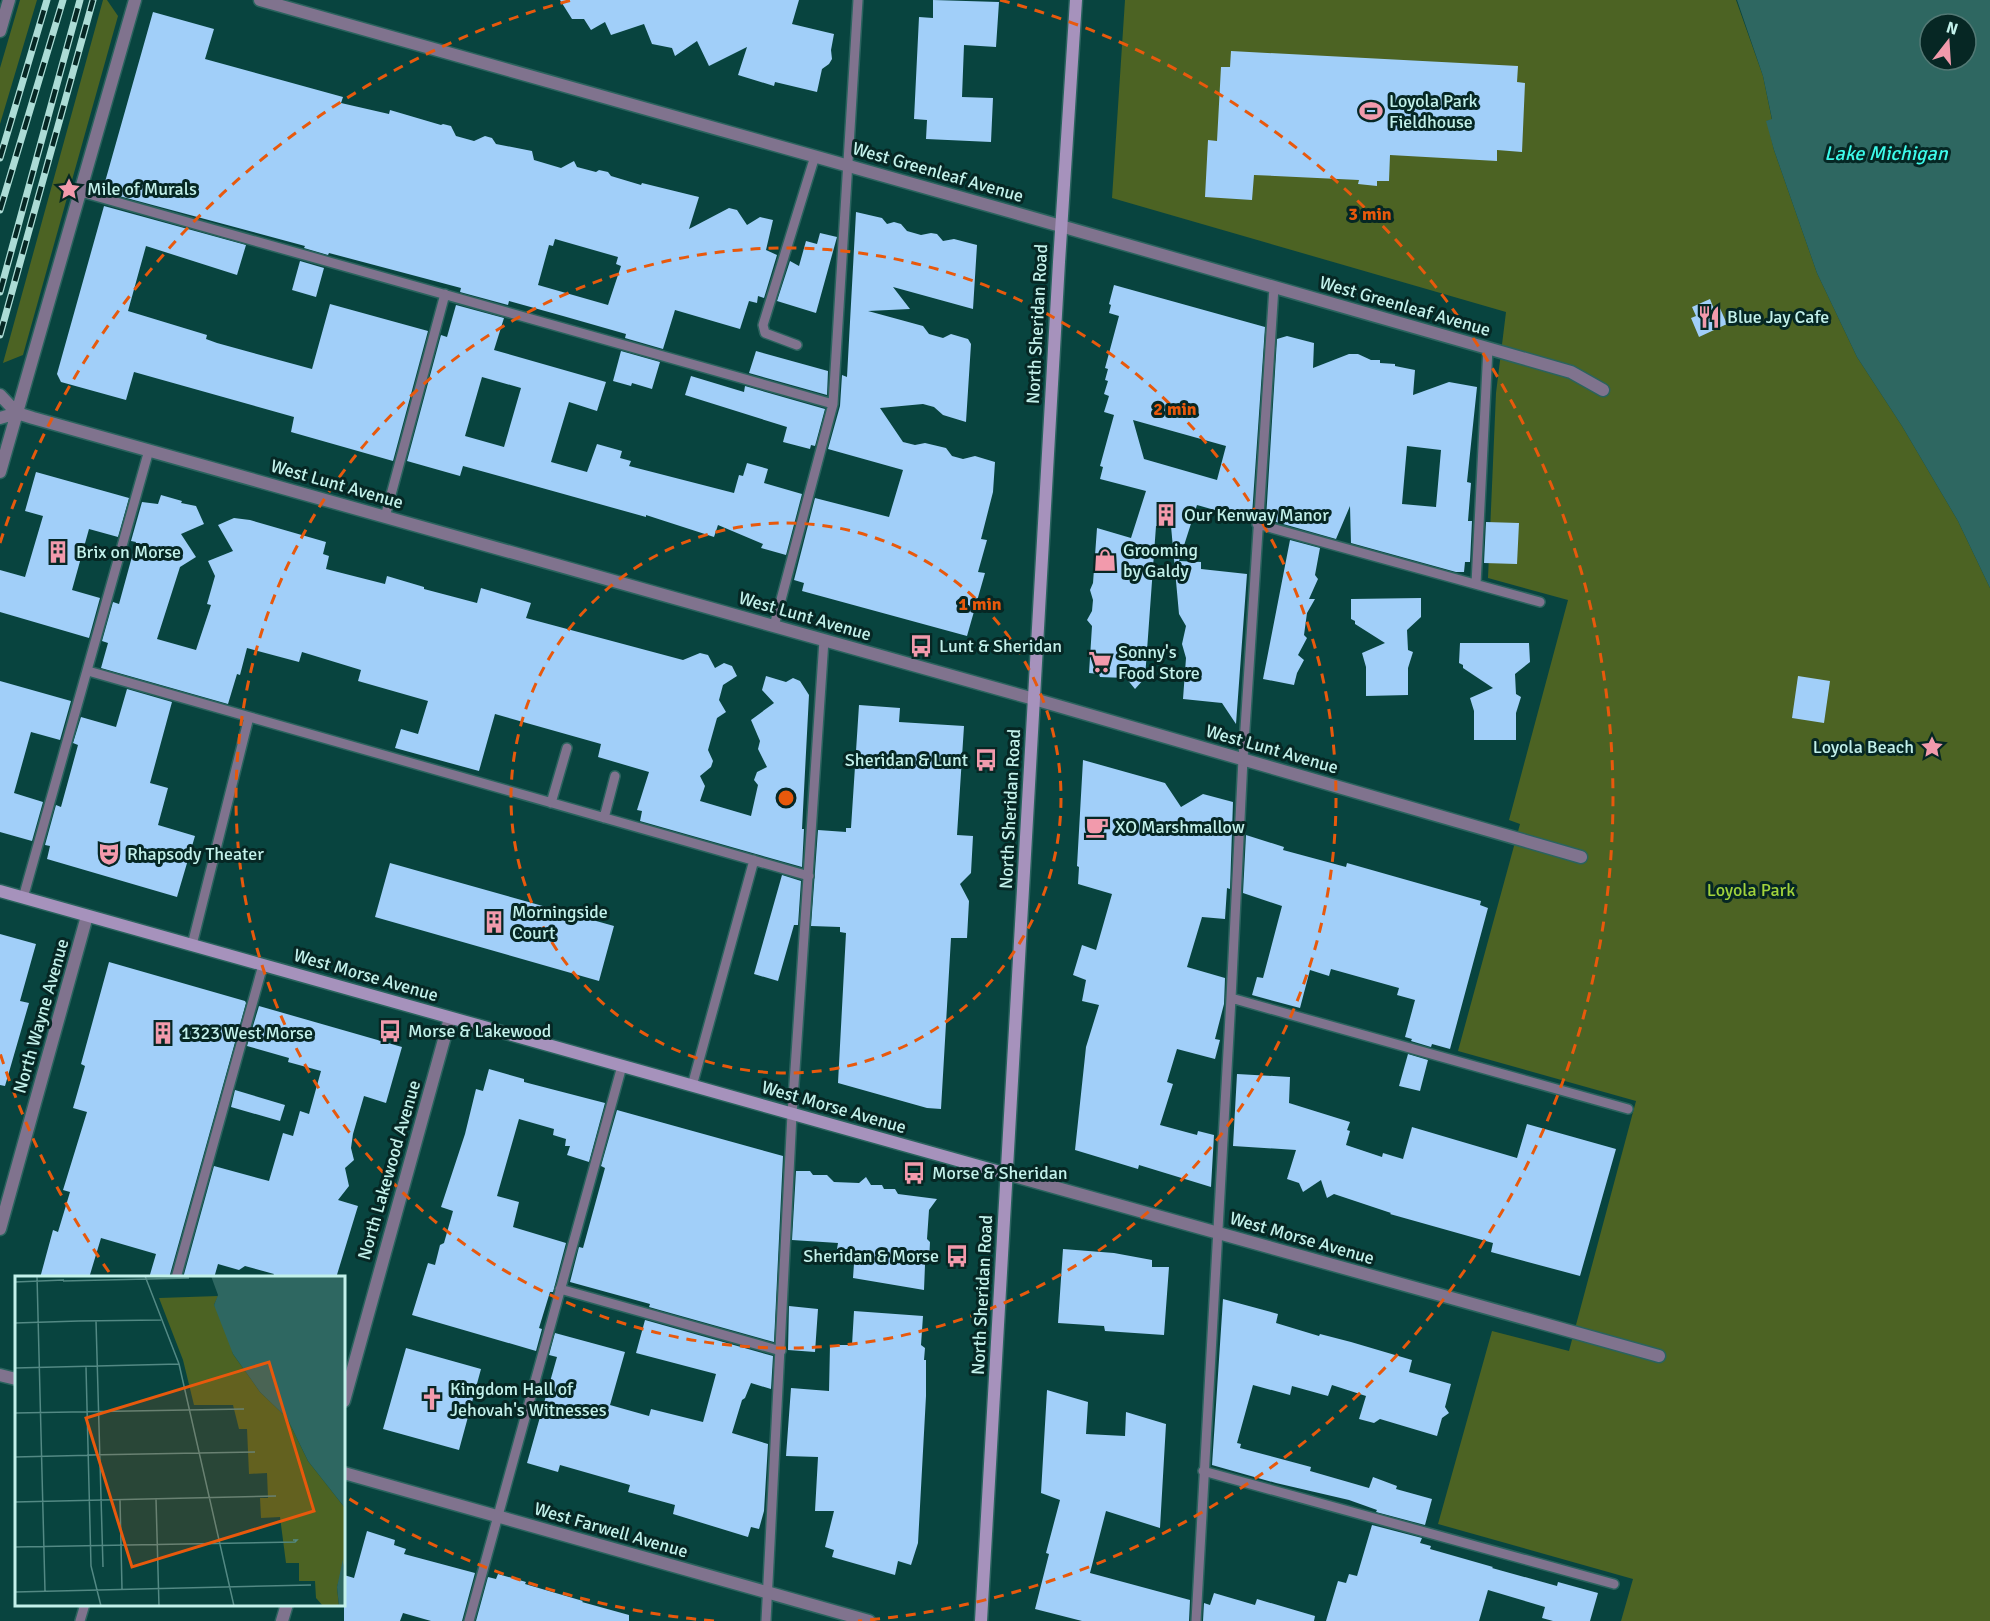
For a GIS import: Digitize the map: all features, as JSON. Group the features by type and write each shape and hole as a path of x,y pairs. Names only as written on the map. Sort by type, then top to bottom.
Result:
{"main road":[{"name":"North Sheridan Road","path":"981,1621 1076,0"},
{"name":"West Morse Avenue","path":"0,891 1007,1174"}],"street":[{"path":"0,31 9,0"},
{"path":"0,472 135,0"},
{"name":"West Greenleaf Avenue","path":"260,0 1571,372 1603,390"},
{"name":"West Lunt Avenue","path":"0,395 18,413 1034,699 1581,857"},
{"path":"0,418 18,413"},
{"name":"North Wayne Avenue","path":"0,1230 87,915"},
{"name":"North Lakewood Avenue","path":"345,1397 450,1018"},
{"name":"West Morse Avenue","path":"1007,1174 1659,1356"},
{"path":"0,1375 15,1379"},
{"name":"West Farwell Avenue","path":"345,1473 869,1621"},
{"path":"282,1621 287,1606"}],"lane":[{"path":"774,626 834,404 858,0"},
{"path":"797,345 765,333 763,325 815,156"},
{"path":"81,192 834,404"},
{"path":"1196,1621 1232,998 1243,759 1274,287"},
{"path":"385,517 445,294"},
{"path":"1476,584 1488,348"},
{"path":"23,898 149,450"},
{"path":"1257,524 1540,602"},
{"path":"766,1621 792,1114 824,640"},
{"path":"88,671 809,876"},
{"path":"192,945 249,717"},
{"path":"551,803 567,748"},
{"path":"604,818 615,776"},
{"path":"692,1086 754,860"},
{"path":"177,1276 263,965"},
{"path":"1232,998 1628,1109"},
{"path":"469,1621 622,1066"},
{"path":"560,1289 781,1351"},
{"path":"1203,1471 1614,1584"},
{"path":"81,1621 85,1606"}],"green space":[{"path":"20,0 37,0 0,124 0,68"},
{"path":"103,0 107,0 118,16 23,355 3,363"},
{"name":"Loyola Park","path":"1125,0 1736,0 1763,76 1772,120 1767,121 1774,150 1817,273 1857,357 1902,426 1958,521 1990,588 1990,1621 1621,1621 1633,1579 1438,1524 1492,1331 1569,1351 1636,1101 1458,1051 1520,824 1509,820 1568,600 1488,578 1496,393 1506,312 1112,198"}],"water":[{"name":"Lake Michigan","path":"1737,0 1990,0 1990,588 1958,521 1902,426 1857,357 1817,273 1774,150 1766,121 1772,119 1763,76"}],"building":[{"path":"560,0 799,0 792,24 834,34 832,59 822,69 817,92 775,82 774,86 738,75 747,47 709,66 697,41 675,56 672,48 652,44 644,24 611,35 605,22 591,30 584,19 572,19"},
{"path":"933,0 999,2 996,47 964,45 962,97 993,98 991,142 926,139 927,120 914,119 919,17 933,18"},
{"path":"153,12 214,29 205,59 343,97 341,103 389,114 390,110 451,126 456,136 474,141 485,136 492,138 496,144 532,151 534,160 561,168 574,161 577,167 596,172 599,170 608,172 611,176 641,185 642,183 699,197 689,229 729,208 737,210 747,225 760,217 773,220 766,250 777,255 764,298 758,296 757,303 749,301 740,329 675,310 663,349 625,338 626,334 563,316 509,301 508,305 460,292 461,288 329,253 328,255 304,248 305,246 108,193 108,190 103,189","holes":["555,239 618,257 616,264 621,266 608,305 538,285 549,245 553,246"]},
{"name":"Loyola Park Fieldhouse","path":"1231,51 1518,66 1517,82 1525,83 1522,152 1497,150 1497,161 1390,155 1389,181 1377,181 1377,186 1358,184 1359,180 1254,175 1252,200 1205,197 1208,140 1217,141 1221,67 1230,67"},
{"path":"104,206 246,245 237,275 146,246 128,311 207,335 206,339 217,343 312,369 330,304 428,331 393,461 291,432 294,417 134,372 126,400 61,382 57,374"},
{"path":"856,212 882,218 887,224 894,222 901,224 907,231 921,235 937,234 943,241 954,239 977,245 973,309 893,287 910,309 868,311 923,326 929,334 943,338 951,334 968,339 971,344 966,422 943,415 934,407 923,404 880,408 903,442 915,445 925,443 946,448 952,456 963,459 975,456 995,462 993,492 981,539 987,540 978,572 985,573 967,636 802,591 804,583 794,580 815,498 889,517 903,470 828,449 840,406 842,375 847,377"},
{"path":"820,233 837,237 816,313 777,301 790,261 799,266 806,241 817,244"},
{"path":"300,261 324,268 316,297 292,290"},
{"path":"1114,285 1265,327 1252,515 1250,520 1197,505 1179,561 1201,562 1201,569 1247,574 1236,724 1222,703 1183,699 1186,658 1182,644 1186,626 1179,614 1171,526 1156,526 1145,678 1135,689 1126,678 1100,677 1099,674 1089,673 1092,626 1087,620 1092,611 1093,600 1090,590 1093,583 1097,528 1131,538 1146,491 1100,479 1103,467 1100,466 1114,415 1104,412 1109,396 1104,394 1108,381 1105,380 1108,369 1105,368 1119,316 1109,313 1111,305 1109,304","holes":["1133,420 1226,446 1217,480 1144,459"]},
{"name":"Blue Jay Cafe","path":"1710,299 1714,309 1719,306 1727,324 1699,337 1691,318 1696,316 1692,307"},
{"path":"456,305 504,318 494,350 606,382 597,411 569,402 551,462 587,472 597,444 622,451 620,458 631,461 629,466 734,493 739,475 743,476 747,463 768,469 764,483 802,494 786,555 761,548 763,544 718,525 714,537 646,515 646,517 463,466 460,476 407,461 441,335 447,337","holes":["482,377 521,388 504,447 465,436"]},
{"path":"1287,336 1314,343 1313,368 1349,354 1358,354 1371,360 1380,360 1380,363 1395,364 1395,366 1415,370 1413,395 1449,382 1477,387 1467,482 1471,483 1468,521 1472,521 1470,562 1465,562 1464,572 1456,572 1351,543 1350,506 1336,539 1266,519 1277,339","holes":["1407,446 1441,450 1436,507 1402,504"]},
{"path":"621,351 660,362 652,389 632,383 631,386 613,381"},
{"path":"756,351 828,371 827,395 749,373"},
{"path":"691,376 744,392 745,386 825,409 815,446 811,445 810,449 783,442 787,427 685,395"},
{"name":"Brix on Morse","path":"36,472 129,498 118,537 89,529 72,590 100,598 89,638 0,612 0,570 25,577 43,516 25,511"},
{"path":"161,495 196,506 204,524 181,534 196,557 180,567 157,639 196,650 211,605 207,604 215,576 208,561 233,551 218,525 234,518 250,520 326,542 323,554 329,556 326,569 385,584 387,576 424,587 424,589 477,603 481,588 531,603 526,618 683,660 700,653 708,655 715,668 724,663 732,666 737,676 723,685 719,700 726,712 717,718 708,750 713,761 711,767 700,776 705,786 700,801 751,816 758,785 754,780 757,772 767,767 758,749 760,741 751,720 774,703 762,690 766,676 786,682 793,678 800,681 809,695 802,867 640,821 642,811 637,810 649,772 598,757 601,744 495,714 479,771 395,748 401,729 418,734 428,701 358,681 361,670 302,652 299,662 247,648 240,675 237,674 228,704 101,668 108,643 102,641 113,602 119,604 136,542 131,541 142,502 158,504"},
{"path":"1486,522 1519,523 1517,564 1484,563"},
{"path":"1290,540 1320,548 1315,575 1318,579 1309,599 1315,599 1307,613 1304,635 1307,638 1298,655 1304,660 1294,685 1263,679"},
{"path":"1421,598 1421,617 1407,630 1408,650 1413,652 1408,668 1408,695 1366,696 1366,667 1362,653 1385,643 1351,619 1351,599"},
{"path":"1460,643 1529,643 1530,662 1515,674 1516,694 1521,697 1516,713 1516,740 1474,740 1474,711 1470,698 1493,688 1459,663"},
{"path":"1798,676 1830,681 1824,723 1792,718"},
{"path":"0,681 71,701 60,740 31,732 14,793 43,802 32,841 0,832"},
{"path":"127,689 172,702 150,783 168,788 158,825 195,836 177,897 47,859 50,846 45,845 56,805 61,807 78,745 73,743 81,717 116,727"},
{"path":"859,705 900,708 899,722 964,726 957,835 973,836 971,873 960,884 969,901 967,938 951,938 941,1109 927,1108 838,1083 846,933 840,932 840,927 811,926 818,830 846,832 846,828 851,828"},
{"path":"1083,760 1165,783 1181,807 1203,794 1233,802 1230,889 1227,888 1225,919 1202,917 1187,967 1225,978 1224,1004 1215,1039 1220,1040 1215,1059 1177,1049 1167,1082 1173,1084 1160,1125 1197,1135 1198,1131 1214,1135 1211,1187 1139,1165 1138,1169 1075,1150 1086,1047 1099,1005 1082,1001 1086,980 1073,975 1082,945 1096,950 1112,894 1078,884"},
{"path":"1246,835 1284,847 1283,850 1346,867 1347,863 1481,901 1480,905 1488,908 1450,1049 1432,1044 1431,1047 1405,1037 1415,1000 1397,995 1399,988 1331,969 1329,976 1310,970 1300,1008 1252,995 1257,977 1263,978 1282,906 1243,893"},
{"name":"Morningside Court","path":"390,863 614,926 599,981 375,917"},
{"path":"782,875 801,881 798,925 794,925 778,981 754,974"},
{"path":"0,934 36,944 20,1001 29,1003 5,1086 0,1085"},
{"path":"109,962 246,1003 170,1276 150,1276 156,1254 101,1238 90,1276 41,1276 53,1230 58,1232 70,1192 63,1190 87,1112 73,1108 85,1066 81,1064"},
{"path":"259,1006 402,1047 386,1103 364,1096 353,1134 351,1148 354,1160 345,1168 349,1186 338,1200 358,1206 337,1276 273,1276 274,1274 245,1266 239,1270 218,1264 215,1276 184,1276 214,1166 269,1181 283,1133 293,1136 300,1111 309,1114 321,1071 288,1062 289,1058 247,1046"},
{"path":"1408,1054 1428,1060 1420,1091 1399,1086"},
{"path":"489,1069 524,1079 524,1082 605,1103 589,1162 567,1155 570,1146 565,1146 566,1139 553,1135 554,1129 519,1119 497,1196 519,1202 513,1227 566,1243 553,1292 550,1292 539,1328 542,1329 536,1351 412,1315 428,1263 435,1265 440,1245 444,1243 453,1211 441,1207 465,1134 476,1089 483,1091"},
{"path":"1237,1074 1290,1077 1289,1103 1350,1122 1346,1145 1382,1157 1383,1153 1403,1159 1412,1127 1517,1158 1527,1124 1616,1149 1580,1276 1491,1252 1493,1243 1390,1214 1334,1194 1327,1198 1321,1180 1303,1192 1299,1183 1287,1179 1296,1150 1233,1146"},
{"path":"235,1090 285,1105 280,1121 231,1107"},
{"path":"617,1110 783,1156 774,1342 570,1282 579,1247 583,1248 605,1168 601,1166"},
{"path":"796,1171 827,1175 834,1182 859,1183 866,1177 871,1185 882,1185 884,1189 895,1189 898,1194 937,1199 929,1210 927,1239 930,1242 929,1262 925,1265 924,1290 853,1278 855,1249 837,1249 838,1243 792,1240"},
{"path":"1063,1249 1114,1253 1152,1260 1152,1267 1169,1267 1164,1335 1105,1331 1104,1326 1058,1323"},
{"path":"1223,1299 1278,1314 1276,1323 1412,1360 1409,1372 1451,1384 1445,1407 1449,1413 1442,1418 1437,1436 1380,1419 1374,1423 1359,1419 1366,1396 1332,1385 1328,1396 1292,1386 1290,1395 1253,1385 1237,1443 1241,1444 1240,1448 1311,1467 1310,1471 1369,1488 1373,1477 1397,1486 1396,1489 1432,1499 1425,1525 1376,1512 1377,1510 1349,1500 1212,1465"},
{"path":"789,1306 818,1309 815,1352 788,1350"},
{"path":"854,1311 923,1316 921,1345 925,1348 926,1396 918,1543 911,1565 898,1561 895,1575 832,1557 834,1550 825,1547 834,1511 815,1511 818,1457 786,1456 791,1388 829,1391 830,1345 852,1345"},
{"path":"645,1320 773,1356 771,1389 751,1383 742,1400 732,1433 768,1444 764,1511 759,1529 751,1527 748,1537 673,1514 675,1505 628,1492 630,1485 560,1465 558,1472 527,1463 557,1357 549,1355 555,1333 625,1352 610,1405 649,1416 651,1409 703,1422 716,1374 636,1353"},
{"name":"Kingdom Hall of Jehovah's Witnesses","path":"406,1348 481,1369 459,1450 383,1429"},
{"path":"1047,1390 1088,1402 1086,1434 1125,1436 1126,1412 1166,1424 1160,1528 1106,1511 1090,1573 1190,1600 1189,1621 1082,1621 1035,1609 1060,1500 1041,1493"},
{"path":"1372,1525 1422,1538 1420,1543 1431,1546 1430,1549 1492,1568 1557,1586 1558,1582 1598,1593 1590,1621 1553,1621 1542,1618 1545,1607 1488,1590 1479,1621 1326,1621 1338,1581 1346,1583 1349,1574 1357,1576"},
{"path":"367,1531 395,1540 394,1545 406,1549 404,1554 475,1573 462,1621 431,1621 403,1613 400,1621 344,1621 345,1575 354,1578"},
{"path":"498,1574 629,1615 629,1621 476,1621 488,1577 496,1579"},
{"path":"1214,1593 1255,1605 1257,1599 1315,1616 1314,1621 1203,1621 1204,1603 1210,1605"}],"railway":[{"path":"0,158 47,0"},
{"path":"0,210 63,0"},
{"path":"0,292 80,0"},
{"path":"0,335 93,0"}],"place":[{"name":"Loyola Park Fieldhouse","path":"1371,111"},
{"name":"Mile of Murals","path":"69,189"},
{"name":"Blue Jay Cafe","path":"1709,317"},
{"name":"Our Kenway Manor","path":"1166,515"},
{"name":"Brix on Morse","path":"58,552"},
{"name":"Grooming by Galdy","path":"1105,560"},
{"name":"Lunt & Sheridan","path":"921,646"},
{"name":"Sonny's Food Store","path":"1100,662"},
{"name":"Loyola Beach","path":"1932,747"},
{"name":"Sheridan & Lunt","path":"986,760"},
{"name":"XO Marshmallow","path":"1097,827"},
{"name":"Rhapsody Theater","path":"109,854"},
{"name":"Morningside Court","path":"494,922"},
{"name":"Morse & Lakewood","path":"390,1031"},
{"name":"1323 West Morse","path":"163,1033"},
{"name":"Morse & Sheridan","path":"914,1173"},
{"name":"Sheridan & Morse","path":"957,1256"},
{"name":"Kingdom Hall of Jehovah's Witnesses","path":"432,1399"}]}
